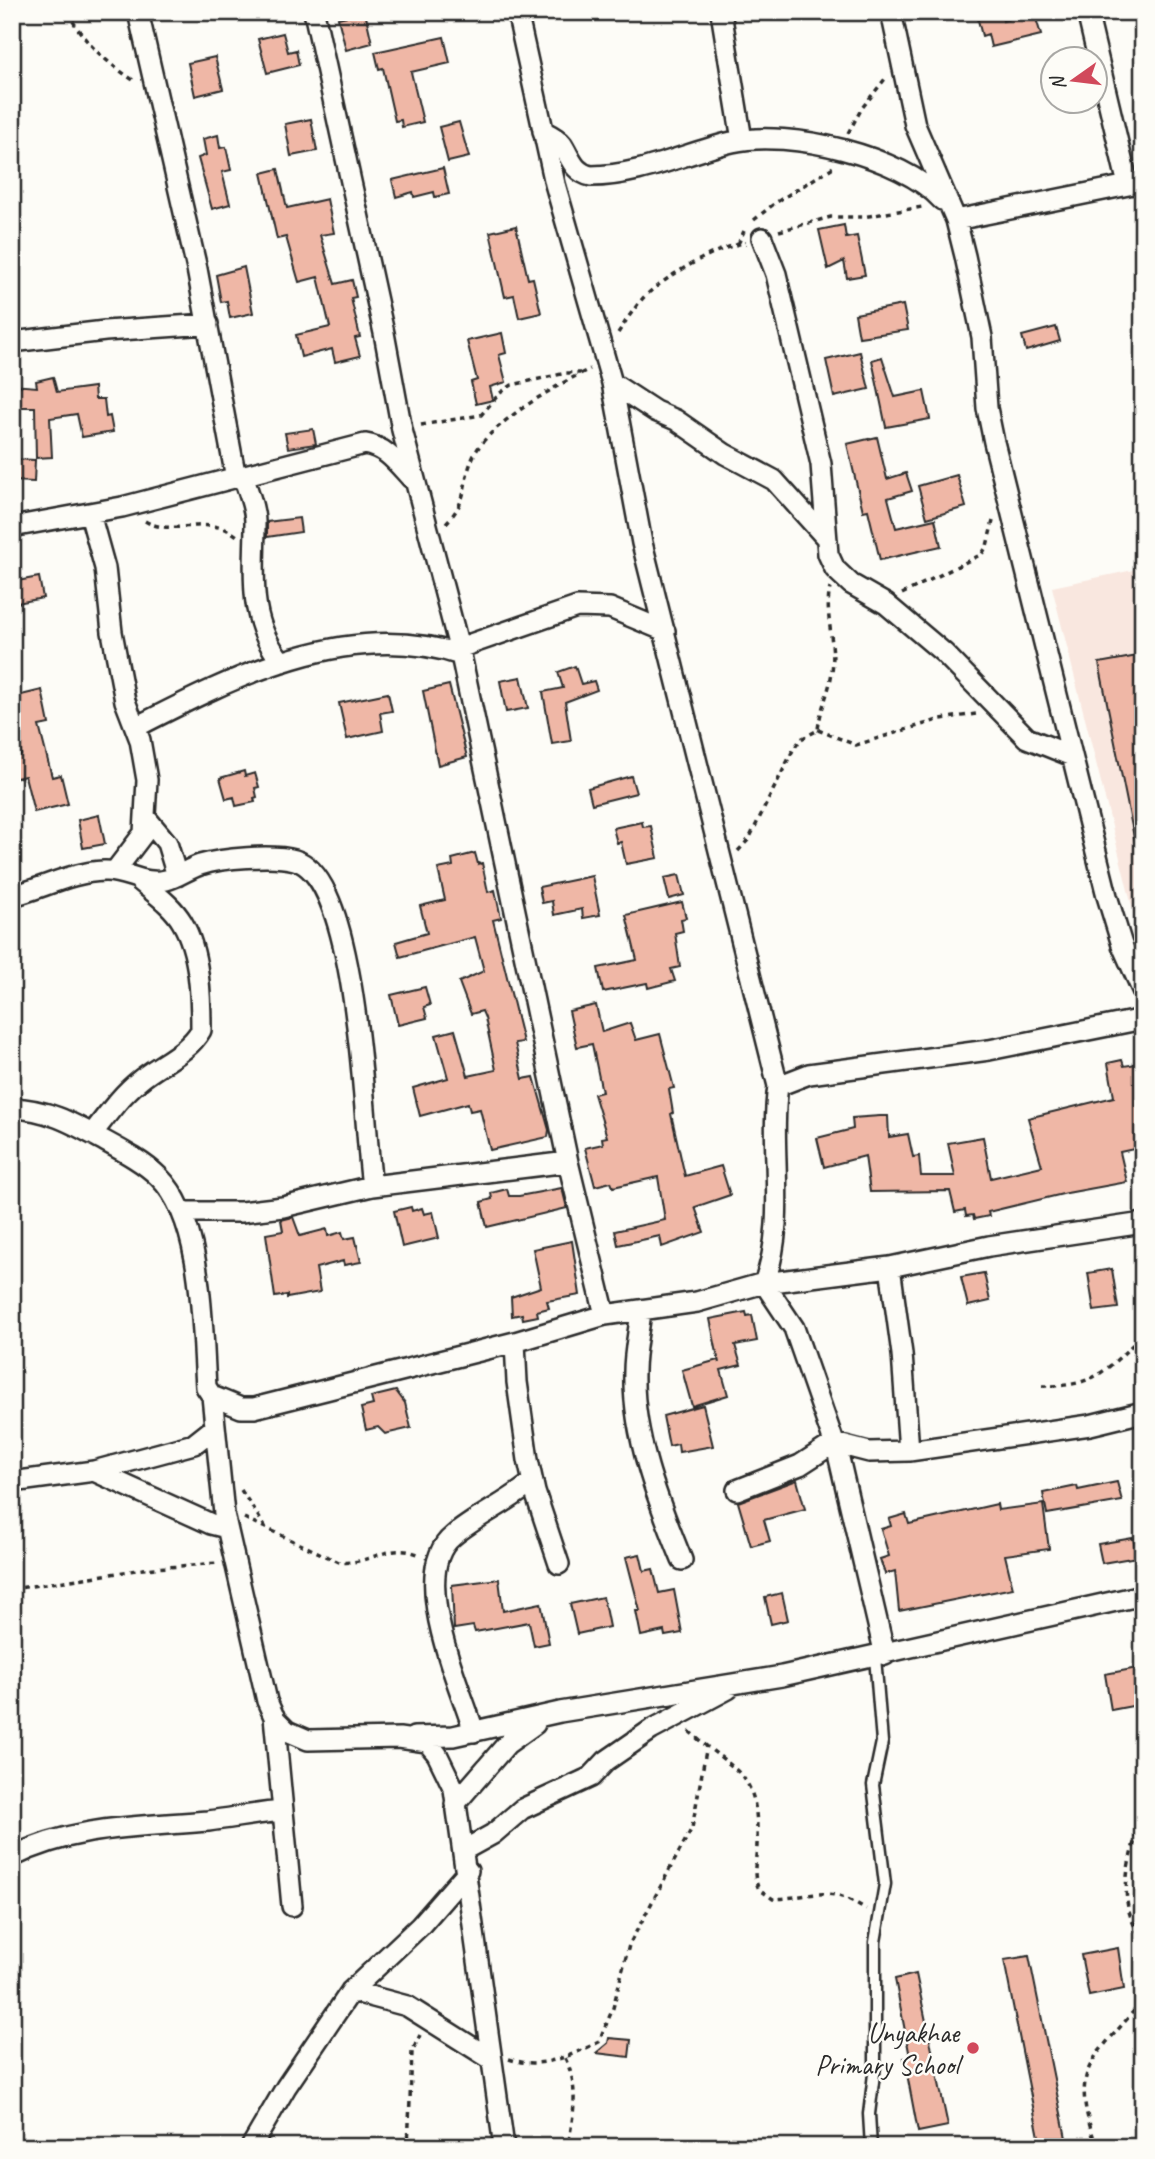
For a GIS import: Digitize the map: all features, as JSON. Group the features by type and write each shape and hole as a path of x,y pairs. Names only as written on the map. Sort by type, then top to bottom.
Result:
{"street":[{"path":"138,12 240,476 255,520 253,586 260,620 282,662"},
{"path":"314,12 413,480 460,651 568,1162 605,1315"},
{"path":"517,12 543,131 612,383 627,472 778,1086 775,1128 776,1235 773,1259 764,1283"},
{"path":"721,12 743,141"},
{"path":"891,12 915,125 951,210 982,337 992,431 1107,896 1122,945 1143,992"},
{"path":"951,210 1135,183 1087,12"},
{"path":"543,131 561,143 573,166 583,174 591,176 672,161 743,141 780,137 844,152 915,177 926,183 951,210"},
{"path":"762,238 776,274 821,464 828,554 835,569 851,584 886,604 973,680 1027,738 1046,748 1072,756"},
{"path":"12,342 105,331 208,324"},
{"path":"612,383 655,411 676,420 725,454 774,480 827,539"},
{"path":"12,527 122,507 365,444 377,446 387,453 413,480"},
{"path":"90,514 105,568 112,632 125,701 135,727 147,780 147,820 138,845 115,871"},
{"path":"135,727 211,690 282,662 343,648 404,641 460,651 577,607 610,608 665,631"},
{"path":"147,820 167,843 177,876"},
{"path":"12,897 80,874 115,871 139,880 159,881 204,864 273,858 293,859 308,865 319,876 336,917 349,978 362,1066 366,1147 372,1186"},
{"path":"92,1134 122,1096 160,1063 180,1053 201,1030 198,977 183,923 170,906 139,880"},
{"path":"778,1086 809,1074 989,1051 1143,1019"},
{"path":"12,1108 57,1115 159,1177 173,1193 182,1213 200,1293 206,1387 212,1396 213,1429 223,1504 267,1701 287,1731 307,1740 399,1738 474,1732 555,1714 880,1656 956,1635 1142,1597"},
{"path":"182,1213 262,1210 372,1186 568,1162"},
{"path":"212,1396 242,1408 261,1406 515,1342 605,1315 697,1301 764,1283 890,1267 989,1246 1143,1223"},
{"path":"890,1267 901,1342 909,1451"},
{"path":"764,1283 794,1328 834,1443 880,1656"},
{"path":"641,1311 634,1370 637,1415 662,1509 682,1560"},
{"path":"515,1342 517,1382 532,1482 559,1564"},
{"path":"737,1490 800,1465 834,1443 869,1452 909,1451 1090,1425 1143,1412"},
{"path":"12,1482 94,1471 194,1444 213,1429"},
{"path":"94,1471 211,1524 227,1528"},
{"path":"474,1732 441,1635 433,1569 444,1545 453,1535 512,1500 532,1482"},
{"path":"464,1850 493,1834 522,1809 591,1777 606,1761 673,1717 693,1711 738,1683"},
{"path":"455,1804 506,1744 555,1714"},
{"path":"274,1715 292,1906"},
{"path":"399,1738 427,1742 437,1754 454,1789 468,1871 504,2147"},
{"path":"12,1857 69,1835 98,1829 209,1821 283,1811"},
{"path":"251,2147 286,2087 351,1991 420,1926 468,1871"},
{"path":"351,1991 407,2006 491,2056"}],"lane":[{"path":"871,2147 869,2114 875,2066 875,1942 885,1884 873,1785 882,1742 880,1656"}],"path":[{"path":"68,12 78,31 96,52 158,94"},
{"path":"738,244 742,234 760,214 828,171 844,152 854,121 893,65 896,44"},
{"path":"431,541 460,509 470,465 488,433 604,356 645,296 706,257 800,224 831,217 951,210"},
{"path":"402,430 481,415 500,393 512,385 566,373 581,373"},
{"path":"122,507 155,527 207,524 228,528 252,552"},
{"path":"886,604 982,554 992,532 993,520"},
{"path":"818,730 824,693 832,672 828,606 835,569"},
{"path":"723,869 749,839 793,750 801,739 818,730 856,745 941,719 968,714 988,715 1012,724"},
{"path":"1042,1386 1082,1384 1112,1365 1143,1335"},
{"path":"223,1504 249,1522 340,1562 349,1563 396,1549 420,1555 433,1569"},
{"path":"12,1589 143,1569 234,1561"},
{"path":"673,1717 724,1757 750,1784 755,1807 755,1875 759,1889 773,1899 827,1892 840,1894 880,1917"},
{"path":"491,2056 525,2064 554,2062 599,2042 606,2030 629,1945 692,1828 706,1745"},
{"path":"1143,1814 1128,1861 1126,1889 1127,1913 1132,1925 1143,1938"},
{"path":"1097,2147 1088,2117 1086,2075 1090,2060 1143,1999"},
{"path":"408,2147 412,2052 433,2020"},
{"path":"565,2058 576,2095 568,2147"}],"shaded area":[{"path":"1143,568 1143,950 1052,587"}],"building":[{"path":"365,12 372,43 346,50 338,18"},
{"path":"976,12 1001,12 1003,21 1034,12 1041,35 991,47 988,34 982,36"},
{"path":"283,33 288,52 296,50 299,65 267,73 258,39"},
{"path":"444,37 450,63 411,72 423,122 402,127 401,120 395,121 383,68 379,69 375,52"},
{"path":"215,57 223,89 195,96 188,63"},
{"path":"311,119 317,151 291,156 285,124"},
{"path":"459,122 469,157 448,162 439,127"},
{"path":"218,135 220,148 226,147 231,170 222,172 230,204 212,209 198,158 206,155 203,139"},
{"path":"443,168 449,194 435,197 434,192 414,197 413,192 396,197 392,180"},
{"path":"278,169 287,208 327,199 334,233 320,235 335,284 352,280 356,297 351,298 360,337 355,338 360,356 335,362 332,349 301,357 296,335 330,327 318,277 299,282 286,237 277,239 262,173"},
{"path":"844,225 846,238 857,236 865,275 847,278 844,261 828,269 819,230"},
{"path":"516,226 528,279 533,278 541,313 519,318 514,295 505,297 490,232"},
{"path":"244,267 253,313 230,318 227,301 221,302 216,275"},
{"path":"903,305 908,330 859,337 855,314"},
{"path":"1056,327 1060,341 1026,351 1022,336"},
{"path":"502,333 506,353 499,355 506,382 490,387 493,400 476,404 471,382 477,380 467,341"},
{"path":"860,352 869,389 834,397 826,360"},
{"path":"882,357 895,397 924,391 930,419 886,427 872,360"},
{"path":"53,377 57,392 94,387 95,399 104,399 106,417 110,416 113,432 82,437 77,414 50,418 52,457 36,458 35,407 12,407 12,385 37,387 36,381"},
{"path":"313,429 316,444 288,448 285,433"},
{"path":"877,437 887,479 906,473 912,491 888,498 896,528 935,519 941,546 880,560 868,510 863,511 847,444"},
{"path":"12,459 35,460 34,482 12,481"},
{"path":"957,475 966,507 927,518 918,486"},
{"path":"299,518 301,532 267,537 267,522"},
{"path":"39,577 43,598 12,604 12,582"},
{"path":"1143,655 1143,846 1136,847 1099,663"},
{"path":"575,666 581,684 594,681 597,690 565,702 571,741 552,744 543,692 563,688 558,672"},
{"path":"521,677 528,708 506,712 500,681"},
{"path":"449,685 467,757 438,765 423,691"},
{"path":"42,690 49,724 39,726 52,777 61,775 68,804 34,812 25,776 12,779 12,757 21,755 14,722 19,721 13,697"},
{"path":"388,693 392,711 380,713 383,731 347,739 339,703"},
{"path":"244,771 245,776 255,773 259,787 255,788 257,797 254,798 255,802 236,806 234,797 226,799 220,778"},
{"path":"631,776 636,793 592,804 588,788"},
{"path":"99,815 105,844 83,848 78,820"},
{"path":"642,822 643,827 651,826 658,858 626,864 621,842 617,843 613,828"},
{"path":"475,853 478,864 482,863 488,892 495,890 501,918 493,920 523,1042 515,1043 523,1079 534,1077 549,1130 548,1137 490,1150 480,1109 470,1111 468,1103 420,1116 413,1088 448,1078 436,1035 455,1030 468,1076 496,1070 485,1018 482,1011 471,1014 459,982 484,971 475,937 400,957 396,942 427,933 420,906 445,900 438,869 453,866 452,859"},
{"path":"679,875 684,895 669,899 664,878"},
{"path":"592,876 600,915 583,918 582,909 554,915 552,901 542,903 539,887"},
{"path":"682,902 686,918 681,919 683,931 675,933 680,967 671,969 675,981 648,988 647,983 603,992 598,968 637,960 626,915"},
{"path":"425,987 430,1005 424,1007 427,1018 398,1025 391,995"},
{"path":"596,1005 602,1032 630,1023 636,1040 660,1034 674,1088 669,1089 671,1114 685,1176 721,1166 730,1195 695,1207 704,1232 662,1247 660,1236 618,1245 615,1231 665,1220 658,1177 613,1187 611,1182 595,1186 585,1148 603,1144 602,1138 607,1137 594,1094 602,1092 592,1044 577,1047 569,1011"},
{"path":"1122,1060 1124,1066 1143,1063 1143,1147 1120,1152 1127,1182 988,1212 989,1216 974,1219 973,1215 966,1216 965,1210 955,1212 950,1191 870,1192 865,1156 824,1167 817,1138 853,1129 852,1118 880,1116 888,1116 889,1137 908,1134 913,1157 919,1156 921,1176 955,1176 948,1143 983,1137 991,1178 1042,1166 1028,1118 1114,1097 1108,1063"},
{"path":"562,1188 567,1208 487,1227 481,1202 492,1199 491,1193 507,1189 509,1196 519,1196"},
{"path":"411,1207 412,1211 422,1208 424,1214 433,1212 439,1238 402,1247 394,1211"},
{"path":"293,1217 300,1236 327,1229 328,1236 342,1232 344,1239 355,1237 361,1262 344,1265 343,1261 316,1268 320,1292 287,1298 287,1295 275,1297 266,1234 283,1231 281,1220"},
{"path":"572,1241 580,1295 547,1301 549,1308 537,1311 538,1316 523,1319 522,1314 512,1316 511,1297 541,1287 533,1249"},
{"path":"1112,1269 1118,1308 1094,1311 1088,1273"},
{"path":"984,1273 990,1301 968,1306 961,1277"},
{"path":"746,1312 747,1316 752,1315 757,1341 735,1345 741,1365 721,1370 728,1395 692,1406 682,1370 718,1360 719,1363 710,1319"},
{"path":"396,1391 405,1403 411,1428 385,1434 378,1427 366,1430 361,1408 373,1405 371,1397"},
{"path":"703,1405 713,1446 679,1452 678,1444 669,1446 663,1416"},
{"path":"797,1480 805,1509 764,1520 770,1541 751,1546 738,1502"},
{"path":"1117,1482 1122,1501 1047,1514 1043,1493 1077,1486 1078,1490"},
{"path":"997,1504 998,1510 1043,1504 1049,1549 1005,1555 1013,1588 899,1611 895,1571 885,1574 880,1559 889,1556 881,1529 891,1526 889,1519 906,1514 909,1524"},
{"path":"1133,1538 1137,1557 1102,1563 1098,1544"},
{"path":"640,1554 644,1571 653,1569 659,1593 674,1590 682,1633 665,1636 664,1631 641,1636 636,1611 640,1611 626,1557"},
{"path":"499,1579 503,1611 541,1603 549,1643 534,1646 529,1622 475,1632 473,1626 454,1629 452,1585"},
{"path":"782,1593 788,1620 771,1624 765,1597"},
{"path":"603,1597 609,1627 577,1634 570,1604"},
{"path":"1143,1667 1143,1704 1111,1710 1105,1674"},
{"path":"1118,1948 1124,1989 1089,1996 1081,1955"},
{"path":"1029,1956 1067,2143 1047,2147 1041,2147 1004,1960"},
{"path":"916,1974 948,2126 918,2132 904,2058 910,2057 895,1979"},
{"path":"609,2038 631,2040 629,2057 596,2053 608,2043"}],"place":[{"name":"Unyakhae Primary School","path":"973,2048"}]}
